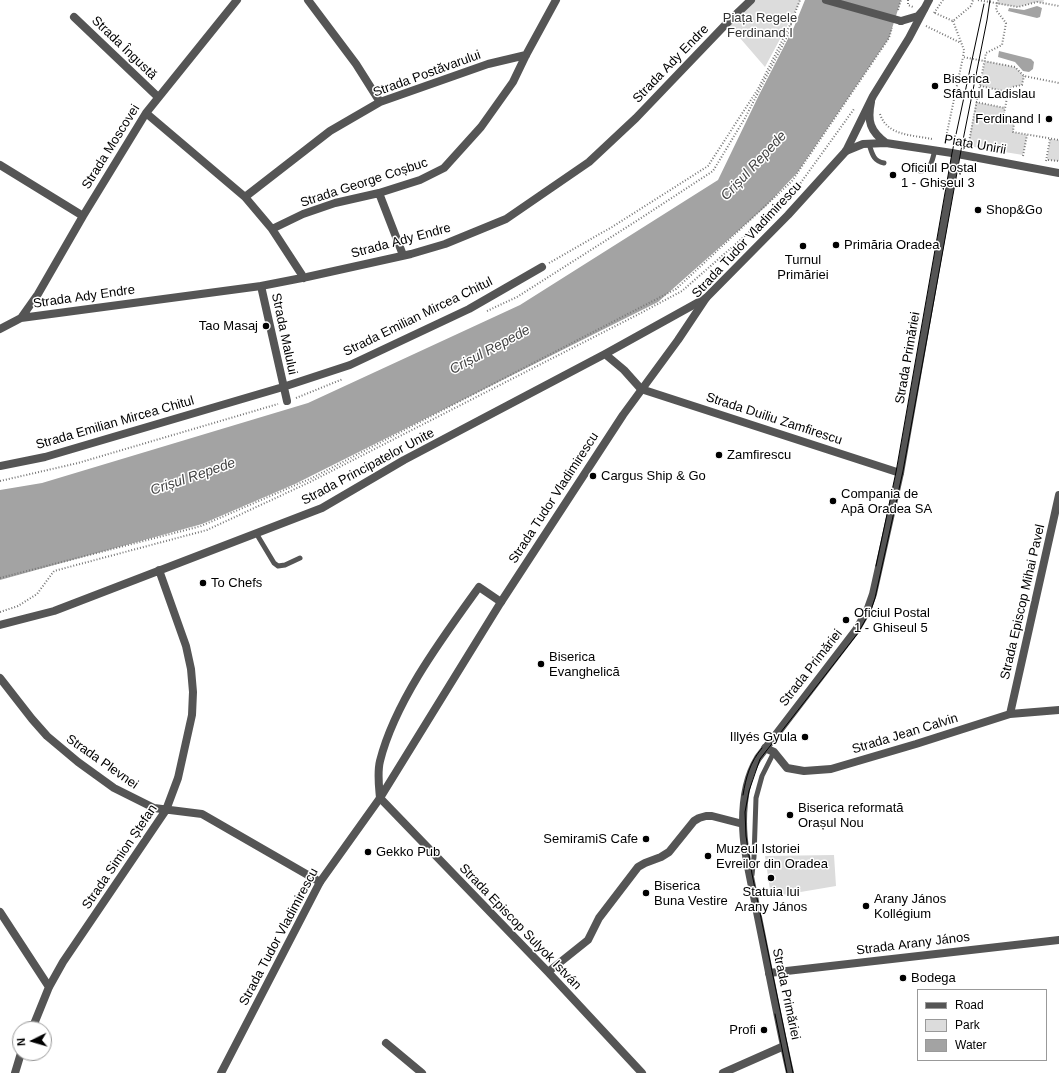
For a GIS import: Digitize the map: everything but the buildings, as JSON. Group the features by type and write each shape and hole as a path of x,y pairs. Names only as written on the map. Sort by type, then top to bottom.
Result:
{"street":[{"name":"Strada Moscovei","path":"21,318 38,294 83,216 146,113 158,96 237,0"},
{"path":"308,0 356,64 380,102"},
{"name":"Strada George Coșbuc","path":"272,229 303,214 335,203 379,193 420,180 444,168 486,120 513,82 556,0"},
{"name":"Strada Ady Endre","path":"0,328 21,318 261,286 304,278 445,244 506,219 588,162 636,118 727,22 750,0"},
{"path":"826,0 900,19 918,16 924,9"},
{"path":"846,151 873,96 909,38 929,0"},
{"name":"Strada Îngustă","path":"74,17 158,96"},
{"path":"900,19 907,26 909,38"},
{"name":"Strada Postăvarului","path":"245,198 330,131 380,102 488,64 526,55"},
{"path":"873,96 870,109 870,124 877,136 886,143"},
{"path":"146,113 245,198 272,229 304,278"},
{"name":"Piața Unirii","path":"846,151 855,146 886,143 1059,172"},
{"name":"Strada Tudor Vladimirescu","path":"221,1073 320,882 380,798 501,602 622,415 678,340 706,298 788,215 846,151"},
{"name":"Strada Primăriei","path":"790,1073 769,973 744,839 743,824 746,792 749,777 764,748 856,630 867,611 873,594 900,473 956,154"},
{"path":"0,165 83,216"},
{"path":"379,193 402,255"},
{"name":"Strada Emilian Mircea Chitul","path":"0,466 45,457 283,387 350,365 469,309 542,268"},
{"name":"Strada Malului","path":"261,286 287,401"},
{"name":"Strada Principatelor Unite","path":"0,625 54,611 322,508 404,460 605,354 706,298"},
{"path":"605,354 624,370 641,388"},
{"name":"Strada Duiliu Zamfirescu","path":"641,388 900,473"},
{"name":"Strada Episcop Mihai Pavel","path":"1010,714 1059,495"},
{"name":"Strada Simion Ștefan","path":"35,1021 49,987 63,962 166,810 178,778 192,715 193,692 191,669 186,646 159,570"},
{"path":"380,798 378,779 380,762 396,719 418,678 479,587 501,602"},
{"name":"Strada Plevnei","path":"0,678 37,725 61,749 124,794 154,808 202,814 320,882"},
{"name":"Strada Jean Calvin","path":"764,748 774,752 787,768 804,771 832,768 916,744 1010,714 1059,710"},
{"name":"Strada Episcop Sulyok István","path":"380,798 548,972 642,1073"},
{"path":"548,972 588,940 599,918 638,867 669,852 694,821 706,816 712,816 743,824"},
{"path":"0,912 49,987"},
{"name":"Strada Arany János","path":"769,973 1059,940"},
{"path":"386,1043 422,1073"},
{"path":"723,1073 784,1046"},
{"path":"14,1073 18,1061"}],"lane":[{"path":"869,144 872,156 877,161 884,163"},
{"path":"920,171 930,167 934,150"},
{"path":"256,533 274,563 278,566 285,565 300,558"},
{"path":"751,881 754,857 756,798 762,776 774,752"}],"path":[{"path":"542,268 612,227 708,166 758,89 791,23 800,0"},
{"path":"900,19 901,0"},
{"path":"953,21 971,6 973,0"},
{"path":"978,0 1018,7 1037,2 1044,2 1059,6"},
{"path":"966,156 986,53 1002,45 1006,23 996,10 998,0"},
{"path":"924,9 953,21 964,50 945,142 950,142"},
{"path":"482,314 524,293 713,171 745,118 791,29 791,23"},
{"path":"0,578 201,526 312,478 676,289 792,181 889,38 893,26"},
{"path":"922,32 926,26 961,43"},
{"path":"963,57 1015,67 1024,76 1059,83"},
{"path":"1024,76 1022,85 1012,87 1008,92 1004,108 1006,118 1009,121 1014,122 1013,132 1059,140"},
{"path":"980,86 1008,92"},
{"path":"976,102 1004,108"},
{"path":"0,612 18,606 37,594 54,571 207,530 303,486 682,291 796,190 855,108"},
{"path":"879,108 883,121 887,127 893,131 938,140"},
{"path":"1022,165 1027,134"},
{"path":"1044,169 1050,139"},
{"path":"962,145 968,146"},
{"path":"0,481 78,463 287,401 328,386 349,376"}],"green space":[{"name":"Piața Regele Ferdinand I","path":"751,0 801,0 765,67 727,23"},
{"path":"998,0 1044,0 1043,3 1037,2 1018,7 997,4"},
{"path":"985,61 1015,67 1024,76 1022,85 1012,87 1008,92 980,86"},
{"path":"976,102 1005,108 1006,118 1014,123 1013,132 1027,135 1023,155 968,146"},
{"path":"1050,139 1059,140 1059,161 1047,160"},
{"path":"834,855 836,886 771,897 765,856"}],"water":[{"name":"Crișul Repede","path":"805,0 901,0 889,38 797,173 765,207 658,302 295,484 202,524 0,580 0,490 42,483 308,403 520,305 718,180 794,27"},
{"path":"1037,6 1042,8 1040,17 1037,18 1008,11 1009,8 1024,10"},
{"path":"999,51 1031,59 1034,62 1033,69 1029,72 1023,71 1015,62 998,57"}],"tram line":[{"path":"793,1073 752,874 746,836 745,812 749,791 760,759 858,633 871,610 875,598 903,471 990,0"},
{"path":"876,566 896,472 952,153 984,4"},
{"path":"743,795 749,770 754,759 762,748"},
{"path":"775,1014 787,1073"}],"place":[{"name":"Biserica Sfântul Ladislau","path":"935,86"},
{"name":"Ferdinand I","path":"1049,119"},
{"name":"Oficiul Poștal 1 - Ghișeul 3","path":"893,175"},
{"name":"Shop&Go","path":"978,210"},
{"name":"Primăria Oradea","path":"836,245"},
{"name":"Turnul Primăriei","path":"803,246"},
{"name":"Tao Masaj","path":"266,326"},
{"name":"Zamfirescu","path":"719,455"},
{"name":"Cargus Ship & Go","path":"593,476"},
{"name":"Compania de Apă Oradea SA","path":"833,501"},
{"name":"To Chefs","path":"203,583"},
{"name":"Oficiul Postal 1 - Ghiseul 5","path":"846,620"},
{"name":"Biserica Evanghelică","path":"541,664"},
{"name":"Illyés Gyula","path":"805,737"},
{"name":"Biserica reformată Orașul Nou","path":"790,815"},
{"name":"SemiramiS Cafe","path":"646,839"},
{"name":"Gekko Pub","path":"368,852"},
{"name":"Muzeul Istoriei Evreilor din Oradea","path":"708,856"},
{"name":"Statuia lui Arany János","path":"771,878"},
{"name":"Biserica Buna Vestire","path":"646,893"},
{"name":"Arany János Kollégium","path":"866,906"},
{"name":"Bodega","path":"903,978"},
{"name":"Profi","path":"764,1030"}]}
